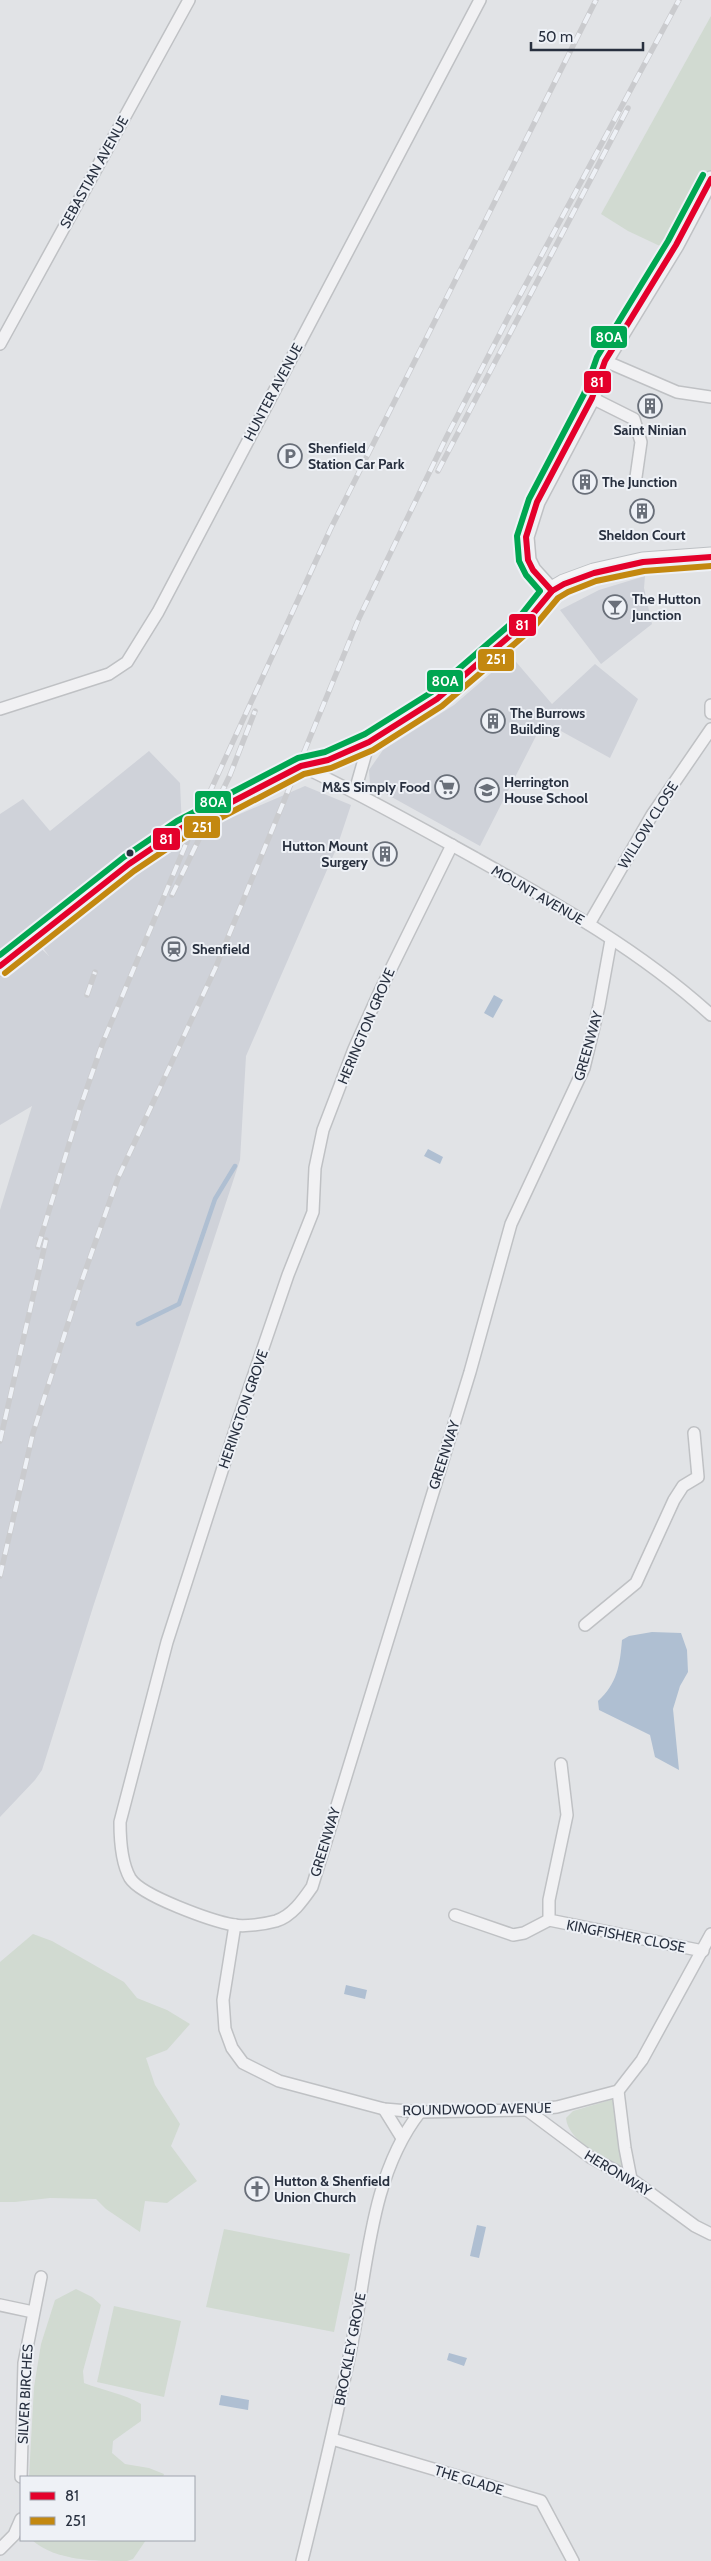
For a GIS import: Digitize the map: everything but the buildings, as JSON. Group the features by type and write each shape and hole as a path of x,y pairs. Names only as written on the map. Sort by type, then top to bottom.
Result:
{"main road":[{"path":"0,966 129,864 182,828 300,766 328,760 369,742 437,699 527,621 552,592 564,584 594,573 643,562 711,557"}],"street":[{"name":"SEBASTIAN AVENUE","path":"0,344 189,0"},
{"name":"HUNTER AVENUE","path":"0,710 109,674 128,662 158,612 480,0"},
{"path":"552,592 533,570 528,560 526,537 537,502 592,398 604,361 676,246 711,178"},
{"path":"604,361 677,392 711,397"},
{"path":"592,398 634,419 642,442 636,477"},
{"path":"711,705 711,713"},
{"name":"WILLOW CLOSE","path":"589,924 652,814 711,729"},
{"path":"355,791 369,742"},
{"name":"MOUNT AVENUE","path":"300,766 355,791 542,894 589,924 659,974 711,1015"},
{"name":"HERINGTON GROVE","path":"235,1925 197,1914 146,1892 130,1879 120,1842 120,1822 170,1633 239,1418 288,1275 313,1212 315,1168 323,1130 369,1016 452,845"},
{"name":"GREENWAY","path":"235,1925 277,1921 298,1906 312,1888 470,1372 511,1224 584,1068 599,1006 611,940"},
{"path":"694,1433 698,1477"},
{"path":"585,1625 636,1583 674,1500 683,1486 698,1477 711,1479"},
{"name":"KINGFISHER CLOSE","path":"549,1920 549,1900 567,1814 561,1764"},
{"name":"KINGFISHER CLOSE","path":"455,1915 513,1935 524,1933 549,1920 703,1951"},
{"name":"ROUNDWOOD AVENUE","path":"235,1925 223,2000 225,2029 232,2048 243,2064 279,2081 384,2110 420,2112 527,2110 557,2107 618,2091"},
{"path":"632,2178 622,2131 618,2091 642,2060 711,1934"},
{"path":"384,2110 402,2138"},
{"name":"HERONWAY","path":"527,2110 590,2157 632,2178 695,2226 711,2234"},
{"name":"BROCKLEY GROVE","path":"302,2561 332,2439 380,2195 402,2138 420,2112"},
{"name":"SILVER BIRCHES","path":"21,2476 24,2363 40,2277"},
{"path":"0,2305 33,2312"},
{"name":"THE GLADE","path":"332,2439 541,2501 573,2561"},
{"path":"0,2549 14,2535 20,2521"}],"shaded area":[{"path":"711,16 711,175 662,247 628,231 601,214"},
{"path":"645,576 644,588 652,624 601,664 560,610 599,590"},
{"path":"511,656 552,704 595,664 638,699 610,758 550,725 536,736 480,846 370,785 369,770 383,750 454,705"},
{"path":"149,751 180,783 182,828 33,941 49,956 43,948 128,880 169,853 226,820 305,786 351,805 337,847 246,1056 240,1160 93,1607 42,1770 0,1817 0,1210 32,1106 0,1125 0,814 23,799 50,831"},
{"path":"33,1934 52,1941 124,1982 137,1998 167,2010 190,2024 167,2050 146,2058 155,2085 180,2124 171,2146 197,2181 167,2203 145,2201 140,2232 106,2209 96,2199 50,2198 0,2202 0,1962"},
{"path":"614,2099 616,2123 626,2161 621,2166 579,2141 568,2126 566,2118 573,2111"},
{"path":"224,2229 350,2254 334,2332 206,2307"},
{"path":"76,2289 92,2297 101,2305 83,2371 84,2383 127,2397 141,2404 141,2421 113,2441 112,2453 125,2464 149,2468 164,2474 163,2476 29,2476 34,2387 41,2344 55,2300"},
{"path":"114,2306 181,2321 164,2397 97,2382"},
{"path":"33,2541 145,2541 133,2559 127,2561 76,2558 64,2556 42,2547"}],"water":[{"path":"494,995 503,1000 493,1018 484,1013"},
{"path":"428,1149 443,1157 440,1164 424,1156"},
{"path":"652,1632 681,1633 687,1650 688,1672 680,1686 673,1709 679,1770 655,1757 650,1735 599,1710 598,1701 609,1688 616,1674 622,1640 629,1636"},
{"path":"346,1985 367,1990 365,1999 344,1994"},
{"path":"477,2225 486,2227 479,2258 470,2256"},
{"path":"449,2353 467,2358 464,2366 447,2360"},
{"path":"221,2395 249,2400 248,2410 219,2405"}],"waterway":[{"path":"138,1324 179,1304 215,1199 235,1166"}],"railway":[{"path":"38,1247 80,1108 103,1042 186,844 331,528 596,0"},
{"path":"0,1576 33,1433 81,1283 118,1178 215,969 359,618 447,436 512,310 679,0"},
{"path":"438,471 628,108"},
{"path":"172,895 230,775 255,711"},
{"path":"87,995 95,972"},
{"path":"0,1441 46,1240"}],"transit line":[{"name":"80A","path":"0,955 124,857 177,821 298,758 325,752 365,734 432,692 521,615 540,591 526,575 519,561 517,536 529,499 584,394 597,357 668,241 703,175"},
{"name":"81","path":"552,591 533,570 528,560 526,537 537,502 592,398 605,361 676,245 711,179"},
{"name":"81","path":"0,966 129,864 182,828 301,766 328,760 369,742 437,699 527,621 552,591 564,584 594,573 643,562 711,557"},
{"name":"251","path":"5,973 134,871 186,836 304,774 331,768 373,750 442,706 533,628 558,598 568,592 596,581 644,571 711,566"}],"place":[{"name":"Saint Ninian","path":"650,406"},
{"name":"Shenfield Station Car Park","path":"290,456"},
{"name":"The Junction","path":"585,482"},
{"name":"Sheldon Court","path":"642,511"},
{"name":"The Hutton Junction","path":"615,607"},
{"name":"The Burrows Building","path":"493,721"},
{"name":"M&S Simply Food","path":"447,787"},
{"name":"Herrington House School","path":"487,790"},
{"name":"Hutton Mount Surgery","path":"385,854"},
{"name":"Shenfield","path":"174,949"},
{"name":"Hutton & Shenfield Union Church","path":"257,2189"}]}
